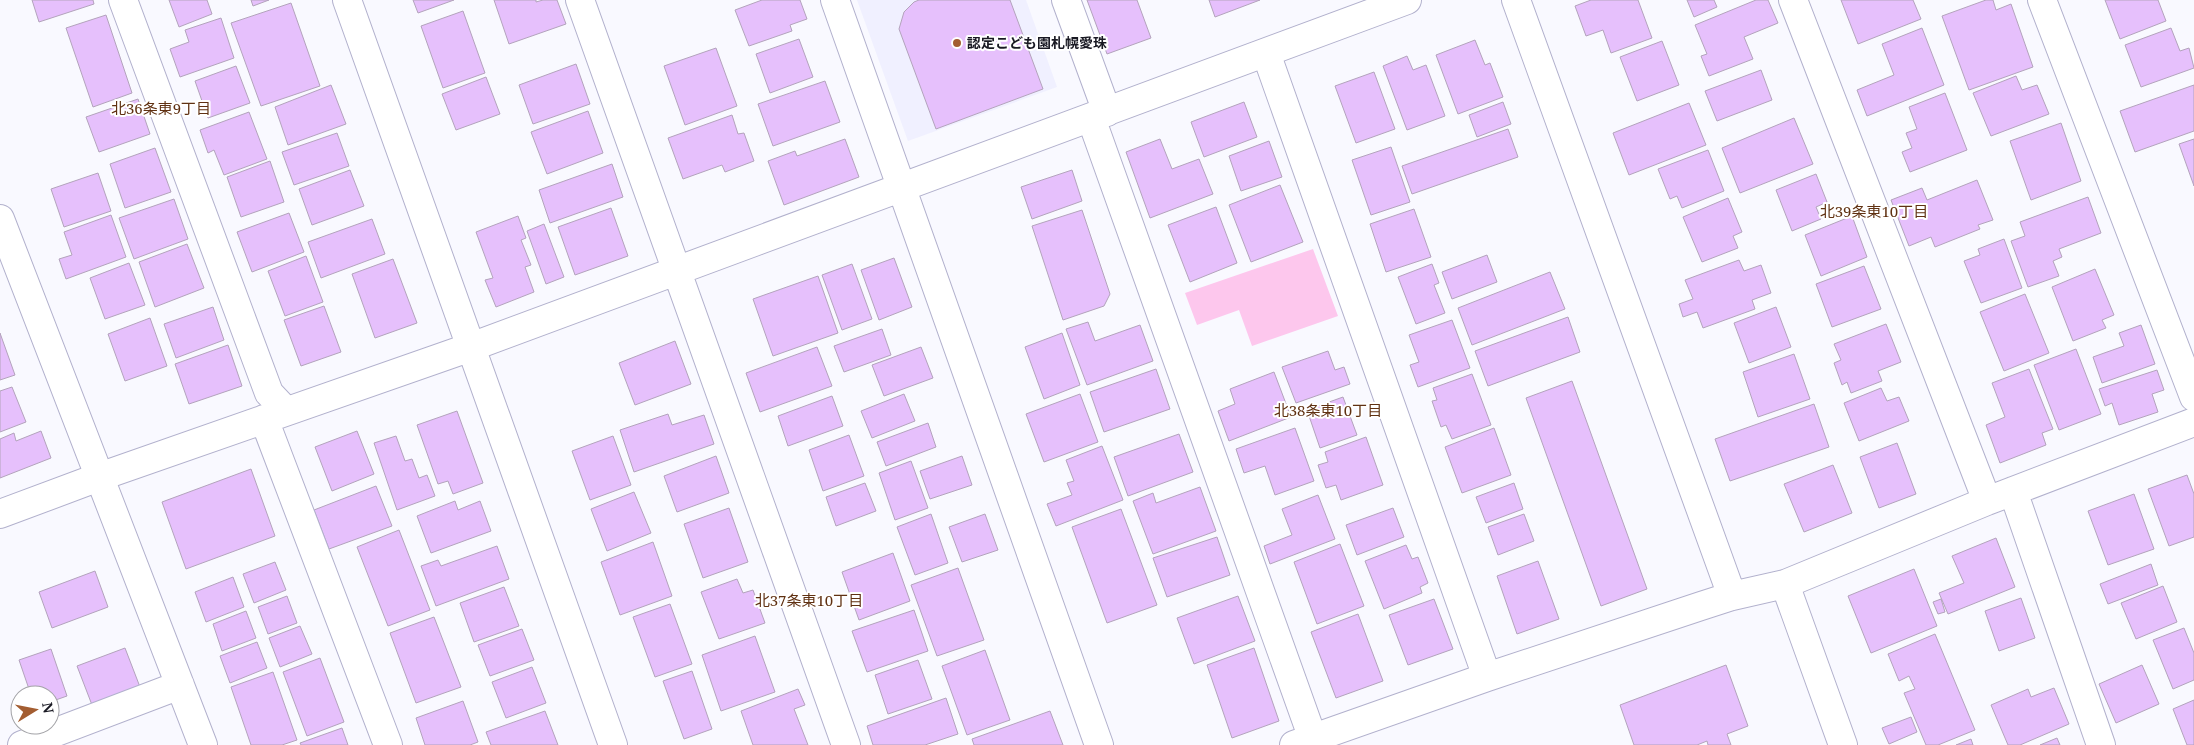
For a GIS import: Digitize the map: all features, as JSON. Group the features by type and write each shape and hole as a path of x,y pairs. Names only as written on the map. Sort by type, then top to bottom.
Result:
{"street":[{"path":"123,0 268,393 388,745"},
{"path":"347,0 613,745"},
{"path":"580,0 846,745"},
{"path":"835,0 1099,745"},
{"path":"1066,0 1099,115 1303,742 1487,677 1732,596 1786,584 2013,491 2194,422"},
{"path":"0,514 99,477 471,347 677,272 1407,0"},
{"path":"1516,0 1732,596"},
{"path":"1794,0 1988,501"},
{"path":"2042,0 2194,397"},
{"path":"1266,53 1487,677"},
{"path":"0,220 6,251 99,477 203,745"},
{"path":"2013,491 2101,745"},
{"path":"1786,584 1843,745"},
{"path":"22,745 180,685"}],"shaded area":[{"name":"認定こども園札幌愛珠","path":"857,0 1026,0 1057,87 908,141"},
{"path":"1313,249 1338,316 1252,346 1239,310 1197,325 1185,293"}],"building":[{"path":"32,0 93,0 94,4 39,22"},
{"path":"169,0 207,0 212,14 179,27"},
{"path":"251,0 269,0 253,6"},
{"path":"413,0 454,0 418,13"},
{"path":"494,0 536,0 536,2 557,0 566,24 509,44"},
{"path":"762,0 800,0 807,19 790,25 792,31 749,46 735,10"},
{"name":"認定こども園札幌愛珠","path":"919,0 1010,0 1043,89 936,129 899,29 904,12 914,2"},
{"path":"1087,0 1137,0 1151,38 1107,54"},
{"path":"1209,0 1260,0 1215,17"},
{"path":"1591,0 1638,0 1652,38 1611,53 1603,30 1586,36 1575,6"},
{"path":"1687,0 1714,0 1717,7 1694,17"},
{"path":"1756,0 1768,0 1778,23 1744,37 1753,59 1709,76 1701,56 1707,54 1695,25"},
{"path":"1841,0 1913,0 1921,19 1858,44"},
{"path":"1986,0 1993,0 1996,10 2011,4 2033,67 1969,90 1942,16"},
{"path":"2105,0 2158,0 2166,21 2120,39"},
{"path":"291,3 320,86 261,106 231,23"},
{"path":"463,11 485,73 443,88 421,26"},
{"path":"106,15 132,93 93,107 66,28"},
{"path":"221,18 234,58 180,77 170,49 189,42 185,30"},
{"path":"1922,28 1944,85 1867,116 1857,90 1894,75 1882,44"},
{"path":"2171,28 2180,51 2189,48 2194,68 2141,87 2125,45"},
{"path":"799,39 813,77 770,93 756,54"},
{"path":"1475,40 1485,65 1490,63 1503,97 1458,114 1436,55"},
{"path":"1662,41 1679,85 1637,101 1620,57"},
{"path":"716,48 737,106 685,125 664,66"},
{"path":"1407,56 1413,70 1426,65 1445,116 1407,130 1383,66"},
{"path":"576,64 590,104 533,124 519,85"},
{"path":"236,66 250,103 208,118 195,81"},
{"path":"1761,70 1772,100 1717,121 1705,91"},
{"path":"1374,72 1395,129 1356,143 1335,86"},
{"path":"2016,76 2022,90 2037,85 2049,114 1991,136 1973,93"},
{"path":"486,77 500,114 456,130 442,94"},
{"path":"825,81 840,122 773,146 758,104"},
{"path":"331,85 346,124 288,145 275,107"},
{"path":"2194,85 2194,131 2135,152 2120,111"},
{"path":"1945,93 1967,150 1910,172 1902,152 1912,148 1906,133 1917,129 1909,107"},
{"path":"138,99 150,134 99,152 86,117"},
{"path":"1244,102 1257,137 1204,157 1191,122"},
{"path":"1503,102 1511,124 1477,137 1469,115"},
{"path":"1689,103 1706,145 1629,175 1613,133"},
{"path":"588,111 603,153 547,174 531,132"},
{"path":"249,112 267,159 224,175 214,150 208,153 200,130"},
{"path":"732,115 738,134 744,133 754,161 725,172 722,165 683,179 668,138"},
{"path":"1794,118 1813,164 1740,193 1722,148"},
{"path":"2061,123 2081,181 2031,200 2010,141"},
{"path":"1508,129 1518,157 1412,194 1402,166"},
{"path":"337,133 349,166 294,185 282,152"},
{"path":"845,139 859,177 784,205 768,161 795,151 797,156"},
{"path":"1160,139 1172,169 1199,159 1213,194 1150,218 1126,152"},
{"path":"2194,139 2194,186 2179,144"},
{"path":"1269,141 1282,177 1241,191 1229,156"},
{"path":"1391,147 1410,202 1371,215 1352,160"},
{"path":"155,148 171,192 125,208 110,164"},
{"path":"1708,150 1724,191 1682,208 1677,196 1670,199 1658,169"},
{"path":"270,161 284,202 241,217 227,177"},
{"path":"612,164 623,197 550,223 539,190"},
{"path":"350,170 364,206 312,225 299,189"},
{"path":"1072,170 1082,201 1032,219 1021,187"},
{"path":"98,173 111,211 64,227 51,189"},
{"path":"1816,174 1827,202 1816,207 1821,219 1792,231 1776,190"},
{"path":"1977,180 1993,220 1978,225 1980,229 1935,247 1931,237 1909,246 1891,200 1922,188 1927,200"},
{"path":"1280,185 1303,242 1251,262 1229,205"},
{"path":"2088,197 2101,233 2059,249 2062,257 2053,261 2059,276 2028,287 2011,241 2025,236 2020,222"},
{"path":"1728,198 1742,232 1733,236 1738,248 1702,262 1683,217"},
{"path":"174,199 188,239 134,259 119,218"},
{"path":"1216,207 1237,263 1190,282 1168,225"},
{"path":"611,208 628,256 575,275 558,227"},
{"path":"1414,209 1431,257 1386,272 1370,224"},
{"path":"1082,210 1110,294 1104,306 1063,320 1032,226"},
{"path":"289,213 304,252 252,272 237,232"},
{"path":"111,215 126,257 66,279 59,259 72,255 64,232"},
{"path":"518,216 526,238 521,240 531,265 525,267 534,292 496,307 485,280 493,278 476,232"},
{"path":"1852,216 1867,257 1821,276 1805,235"},
{"path":"372,219 385,254 321,278 308,242"},
{"path":"544,224 564,277 546,284 527,231"},
{"path":"2004,239 2022,288 1981,303 1964,261 1980,255 1978,249"},
{"path":"187,244 204,288 155,307 139,262"},
{"path":"1487,255 1497,282 1452,299 1442,272"},
{"path":"306,256 323,302 285,316 268,271"},
{"path":"894,258 912,307 879,320 861,270"},
{"path":"393,259 417,323 375,338 352,274"},
{"path":"1739,260 1744,271 1761,265 1771,293 1752,300 1755,309 1703,328 1697,312 1683,317 1679,304 1693,299 1685,280"},
{"path":"129,263 145,305 105,319 90,278"},
{"path":"852,264 872,319 842,330 822,275"},
{"path":"1432,264 1439,283 1434,285 1445,313 1416,324 1398,277"},
{"path":"1864,266 1881,309 1832,327 1816,284"},
{"path":"2095,269 2114,315 2102,320 2106,328 2073,341 2052,287"},
{"path":"1550,272 1565,309 1472,345 1458,308"},
{"path":"818,276 838,333 773,356 753,299"},
{"path":"2025,294 2049,353 2004,371 1980,312"},
{"path":"324,306 341,352 301,366 284,320"},
{"path":"213,307 224,340 176,358 164,324"},
{"path":"1776,307 1791,347 1749,363 1734,323"},
{"path":"1568,317 1580,352 1488,386 1475,351"},
{"path":"150,318 167,366 125,381 108,334"},
{"path":"1452,320 1470,368 1418,387 1410,365 1419,362 1409,335"},
{"path":"1088,322 1095,341 1140,325 1153,361 1087,385 1066,329"},
{"path":"1886,324 1901,362 1878,371 1882,381 1851,393 1847,382 1842,385 1834,363 1841,360 1834,344"},
{"path":"2141,325 2155,364 2102,383 2093,357 2124,346 2119,333"},
{"path":"882,329 891,355 844,372 834,346"},
{"path":"0,333 15,375 0,380"},
{"path":"1062,333 1080,385 1044,399 1025,347"},
{"path":"675,341 691,384 635,405 619,363"},
{"path":"228,345 242,386 189,404 175,364"},
{"path":"817,347 832,386 760,412 746,373"},
{"path":"921,347 933,378 884,396 872,365"},
{"path":"2076,349 2101,414 2059,430 2034,365"},
{"path":"1328,351 1335,370 1344,367 1350,384 1296,403 1282,367"},
{"path":"1794,354 1810,399 1758,417 1743,372"},
{"path":"1156,369 1170,409 1104,432 1090,392"},
{"path":"2029,369 2053,429 2042,433 2046,445 2000,463 1986,425 2005,417 1992,383"},
{"path":"2157,370 2164,390 2152,394 2158,412 2119,425 2112,403 2105,406 2099,389"},
{"path":"1274,372 1291,417 1229,441 1218,411 1235,404 1230,389"},
{"path":"1472,374 1491,425 1452,439 1446,425 1441,427 1432,401 1437,400 1433,388"},
{"path":"1572,381 1647,589 1601,606 1526,398"},
{"path":"12,387 26,422 0,432 0,391"},
{"path":"1881,388 1887,401 1899,397 1909,421 1859,441 1844,403"},
{"path":"904,394 915,421 872,438 861,411"},
{"path":"1080,394 1098,442 1044,462 1026,414"},
{"path":"832,396 843,426 788,446 778,416"},
{"path":"1343,397 1357,435 1320,448 1307,410"},
{"path":"1814,404 1829,447 1730,481 1715,439"},
{"path":"457,411 483,483 453,494 448,481 438,484 417,425"},
{"path":"668,414 672,425 704,415 714,444 634,472 620,430"},
{"path":"928,423 936,447 886,466 877,442"},
{"path":"1295,428 1314,481 1275,495 1265,466 1244,473 1236,449"},
{"path":"1494,428 1511,475 1462,493 1445,447"},
{"path":"41,431 51,458 0,478 0,439 14,433 16,441"},
{"path":"357,431 374,474 332,491 315,447"},
{"path":"1179,434 1193,472 1128,496 1114,457"},
{"path":"849,435 864,476 823,491 809,450"},
{"path":"396,436 405,461 412,459 419,478 427,475 435,496 397,510 374,443"},
{"path":"613,436 631,485 590,500 572,451"},
{"path":"1366,437 1383,485 1341,500 1336,485 1326,488 1318,465 1328,462 1325,452"},
{"path":"1897,443 1916,494 1879,508 1860,457"},
{"path":"1102,446 1123,500 1056,526 1047,504 1072,495 1067,483 1074,481 1066,460"},
{"path":"716,456 729,493 677,512 664,476"},
{"path":"962,456 972,485 930,499 920,471"},
{"path":"911,461 928,508 895,520 879,473"},
{"path":"1833,465 1852,513 1804,532 1784,484"},
{"path":"251,469 275,536 186,569 162,502"},
{"path":"2187,475 2194,494 2194,537 2169,546 2148,489"},
{"path":"865,483 876,511 836,526 826,497"},
{"path":"1514,483 1523,509 1486,523 1476,497"},
{"path":"376,486 392,526 329,549 314,510"},
{"path":"1200,487 1216,531 1153,554 1133,501 1153,493 1156,503"},
{"path":"634,492 651,533 607,551 591,509"},
{"path":"2134,494 2154,549 2108,565 2088,511"},
{"path":"1318,495 1335,539 1270,564 1264,546 1292,535 1282,509"},
{"path":"455,501 458,510 480,501 491,531 431,553 417,516"},
{"path":"729,508 748,562 703,578 684,524"},
{"path":"1393,508 1404,537 1357,555 1346,525"},
{"path":"1121,509 1157,605 1107,623 1072,527"},
{"path":"931,514 948,563 915,575 897,527"},
{"path":"985,514 998,550 962,562 949,527"},
{"path":"1524,514 1534,541 1498,555 1488,527"},
{"path":"399,530 430,610 388,626 357,547"},
{"path":"1217,537 1230,575 1167,597 1153,558"},
{"path":"1996,538 2015,587 1948,614 1939,593 1964,583 1952,556"},
{"path":"653,542 672,596 620,615 601,562"},
{"path":"1340,544 1364,606 1317,624 1294,562"},
{"path":"1406,545 1412,559 1418,557 1428,583 1420,587 1422,593 1384,609 1365,561"},
{"path":"497,546 509,579 436,606 421,566 438,560 441,566"},
{"path":"893,553 910,601 859,620 842,572"},
{"path":"1538,561 1559,619 1517,634 1497,576"},
{"path":"275,562 286,590 254,603 243,574"},
{"path":"2151,564 2158,585 2108,604 2100,584"},
{"path":"958,568 984,640 937,656 911,585"},
{"path":"1914,569 1937,626 1871,653 1848,596"},
{"path":"95,571 108,607 52,628 39,592"},
{"path":"233,577 244,607 206,622 195,592"},
{"path":"737,579 743,593 753,590 765,623 719,639 701,592"},
{"path":"2163,586 2177,622 2136,639 2121,603"},
{"path":"504,587 519,626 474,642 460,603"},
{"path":"287,596 297,623 268,634 258,607"},
{"path":"1238,596 1255,641 1194,664 1177,618"},
{"path":"2021,598 2035,638 1999,651 1985,611"},
{"path":"1434,599 1453,649 1408,665 1389,615"},
{"path":"1941,599 1945,612 1938,614 1933,602"},
{"path":"670,604 692,664 655,677 633,617"},
{"path":"914,610 928,651 867,672 852,631"},
{"path":"246,611 256,638 222,651 213,624"},
{"path":"1358,614 1383,681 1336,698 1311,632"},
{"path":"434,617 461,687 416,703 390,633"},
{"path":"300,626 312,654 280,667 269,638"},
{"path":"2184,628 2194,653 2194,680 2173,689 2153,640"},
{"path":"522,629 534,660 490,676 478,645"},
{"path":"1935,634 1975,730 1938,745 1926,745 1904,693 1915,689 1909,676 1899,681 1888,654"},
{"path":"755,636 775,692 721,711 702,655"},
{"path":"257,642 267,668 230,683 220,656"},
{"path":"125,648 140,687 92,705 77,666"},
{"path":"1254,648 1279,721 1232,738 1207,665"},
{"path":"51,649 67,696 60,698 60,685 28,685 19,660"},
{"path":"985,650 1010,720 967,735 942,666"},
{"path":"320,658 344,722 307,736 283,672"},
{"path":"918,660 932,699 888,714 875,675"},
{"path":"1726,665 1748,726 1727,734 1731,745 1708,745 1707,741 1697,745 1634,745 1620,705"},
{"path":"2142,665 2159,704 2116,723 2099,684"},
{"path":"532,667 546,703 506,718 492,682"},
{"path":"692,671 712,729 684,739 663,681"},
{"path":"273,672 297,740 282,745 251,745 231,687"},
{"path":"2054,688 2069,724 2020,745 2008,745 1991,705 2028,689 2031,697"},
{"path":"798,689 805,705 794,709 808,745 753,745 741,711"},
{"path":"946,698 958,734 925,745 873,745 867,726"},
{"path":"2194,700 2194,745 2187,745 2173,709"},
{"path":"463,701 478,742 470,745 425,745 416,718"},
{"path":"545,711 558,745 491,745 486,732"},
{"path":"1050,711 1063,745 974,745 972,739"},
{"path":"1911,717 1917,732 1889,744 1882,728"},
{"path":"342,728 348,745 301,745 300,743"},
{"path":"2057,738 2060,745 2040,745"},
{"path":"1971,739 1973,745 1956,745"}],"place":[{"name":"認定こども園札幌愛珠","path":"957,43"}],"district":[{"name":"北36条東9丁目","path":"161,109"},
{"name":"北39条東10丁目","path":"1874,212"},
{"name":"北38条東10丁目","path":"1328,411"},
{"name":"北37条東10丁目","path":"809,601"}]}
